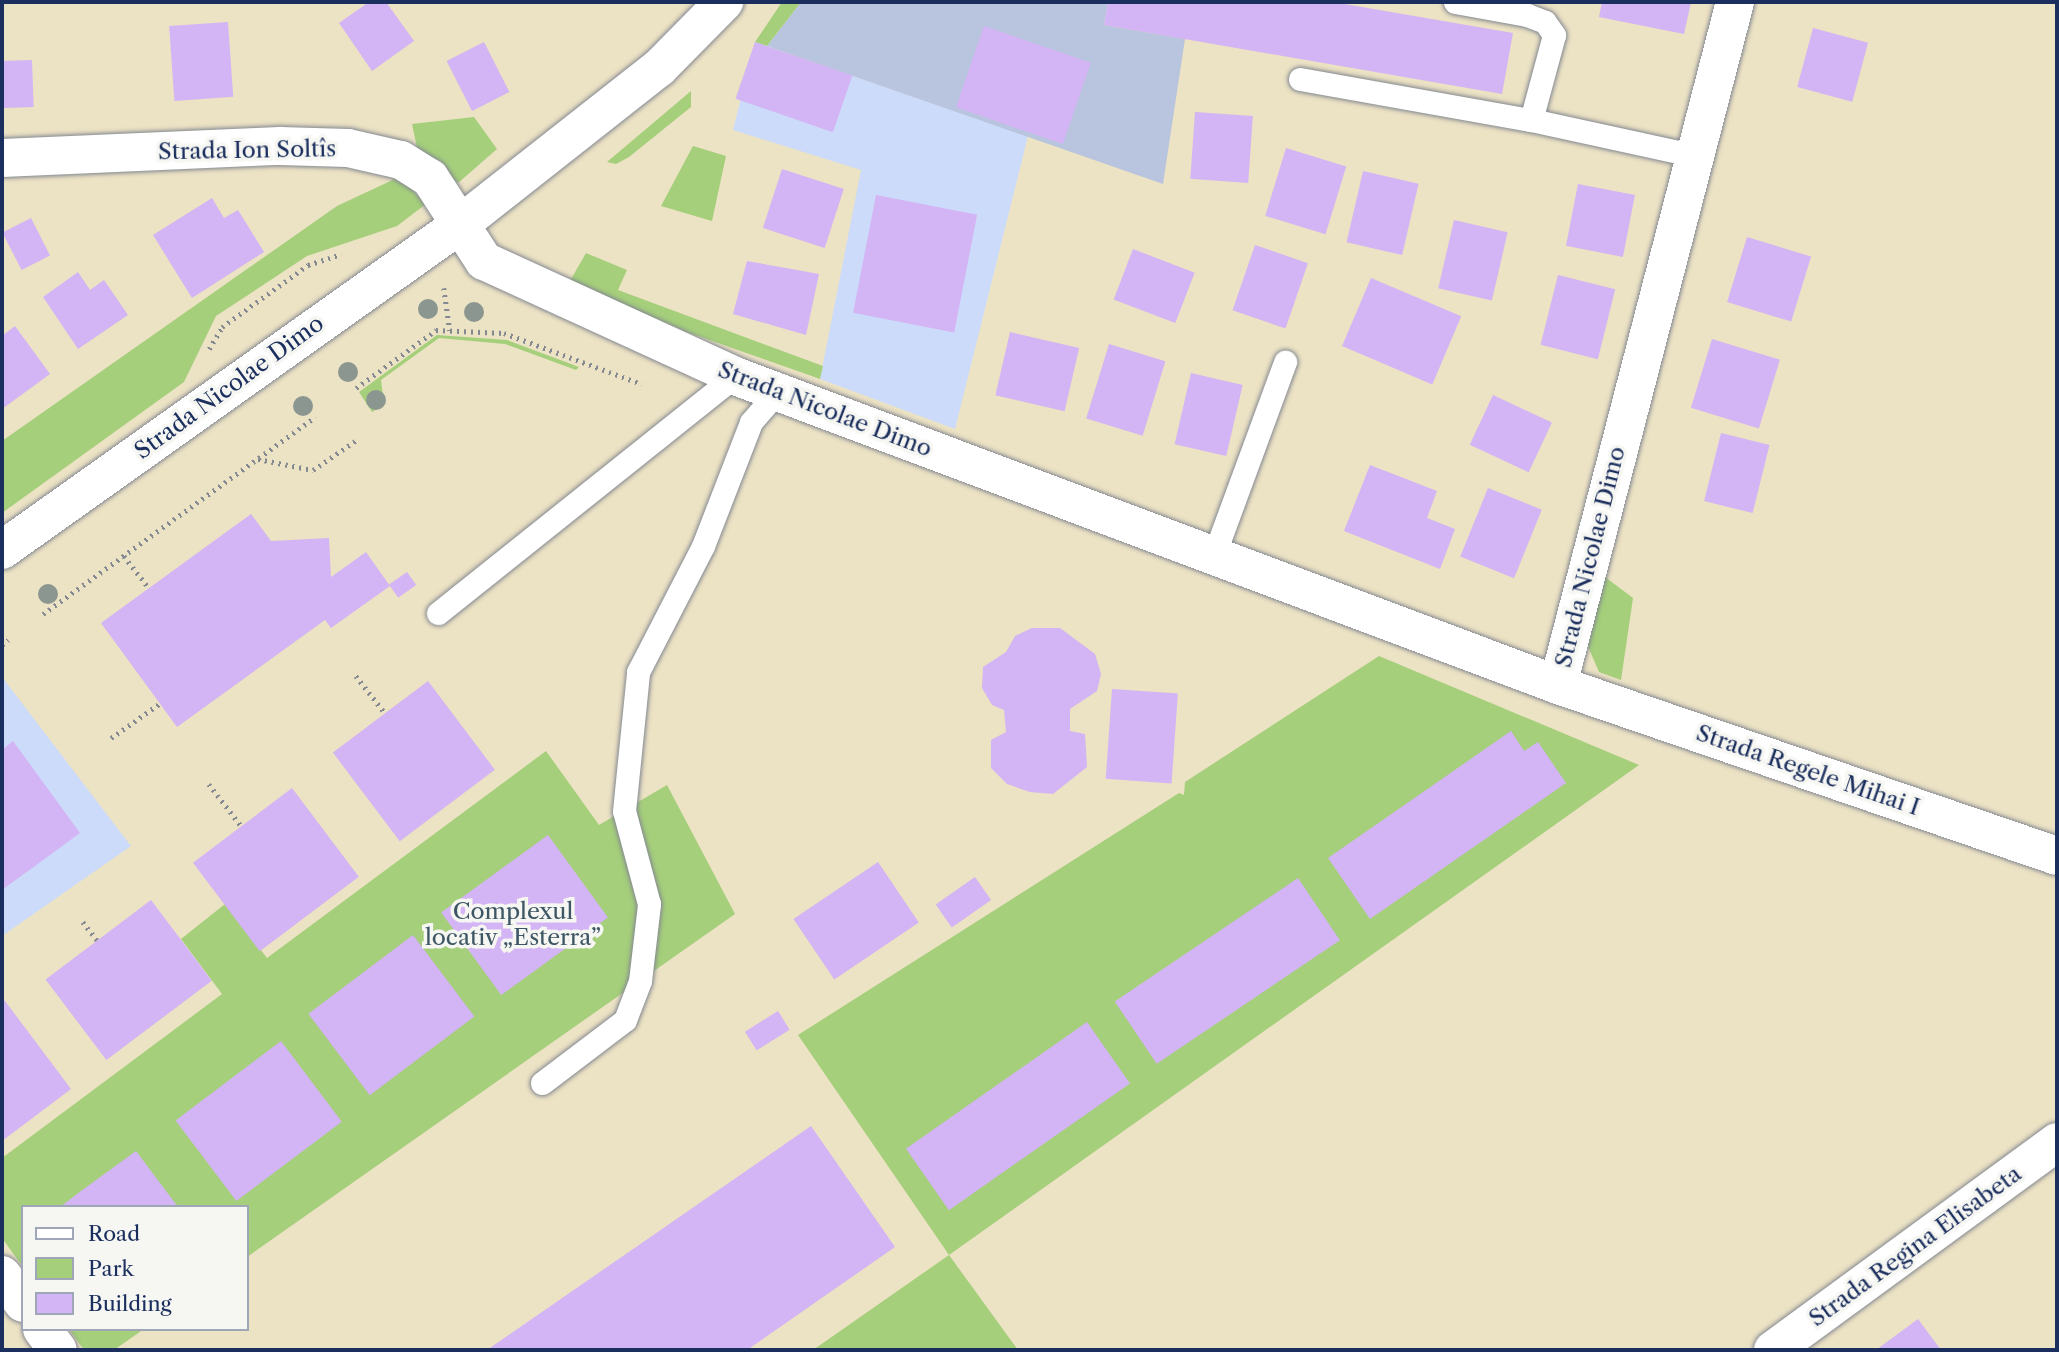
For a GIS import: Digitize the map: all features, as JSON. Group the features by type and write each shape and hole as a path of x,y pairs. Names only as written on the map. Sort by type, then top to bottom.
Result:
{"street":[{"name":"Strada Nicolae Dimo","path":"2,550 458,226 659,68 724,2"},
{"name":"Strada Nicolae Dimo","path":"458,226 484,261 735,376 1558,685 1692,155 1735,2"},
{"name":"Strada Ion Soltîs","path":"2,158 280,146 348,148 401,159 430,178 458,226"},
{"name":"Strada Regele Mihai I","path":"1558,685 2057,856"},
{"name":"Strada Regina Elisabeta","path":"1773,1350 2057,1142"},
{"path":"2,1275 21,1300"},
{"path":"44,1331 58,1350"}],"lane":[{"path":"1455,2 1527,15 1545,22 1554,35 1531,120"},
{"path":"1300,79 1531,120 1692,155"},
{"path":"1214,555 1285,362"},
{"path":"438,614 735,376"},
{"path":"542,1083 625,1020 640,981 649,904 624,811 638,672 703,546 751,422 777,391"}],"path":[{"path":"444,288 450,331"},
{"path":"356,388 436,330 504,333 699,405"},
{"path":"43,614 316,417"},
{"path":"258,458 313,470 358,439"},
{"path":"124,556 149,588"},
{"path":"2,645 8,640"},
{"path":"356,676 385,713"},
{"path":"111,738 159,704"},
{"path":"209,784 242,827"},
{"path":"83,922 97,940"}],"shaded area":[{"path":"801,2 1108,2 1104,25 1185,39 1163,184 767,46"},
{"path":"755,42 1028,136 955,429 820,379 861,170 733,130"},
{"path":"2,677 131,846 2,936"}],"green space":[{"path":"782,2 801,2 767,46 755,42"},
{"path":"691,91 691,107 629,157 616,164 607,162"},
{"path":"474,117 497,149 458,183 440,166 420,162 412,124"},
{"path":"693,146 726,156 712,221 661,206"},
{"path":"399,177 426,204 397,226 307,256 216,316 184,382 2,513 2,441 337,206"},
{"path":"586,253 627,270 618,290 823,366 820,379 687,332 570,281"},
{"path":"437,335 507,340 579,367 576,370 505,344 439,338 381,380 384,405 372,412 359,392"},
{"path":"1605,577 1633,598 1621,680 1599,672 1587,644"},
{"path":"1379,656 1639,765 949,1255 798,1035 1179,793 1184,795 1185,782"},
{"name":"Complexul locativ „Esterra”","path":"546,751 599,825 667,785 735,914 248,1256 248,1205 21,1205 21,1264 2,1238 2,1158 222,994 181,939 225,904 267,958"},
{"path":"949,1255 1018,1350 813,1350"},
{"path":"70,1331 141,1331 114,1350 84,1350"}],"building":[{"path":"369,2 386,2 414,41 372,71 339,23"},
{"path":"1108,2 1333,2 1513,33 1502,94 1104,25"},
{"path":"1602,2 1691,2 1684,34 1599,17"},
{"path":"228,22 233,97 174,101 169,26"},
{"path":"984,26 1091,63 1063,144 956,107"},
{"path":"1813,28 1868,43 1852,102 1797,87"},
{"path":"484,42 509,92 472,111 447,61"},
{"path":"755,42 852,76 833,132 735,99"},
{"path":"32,60 34,107 4,108 2,61"},
{"path":"1195,112 1253,116 1248,183 1190,179"},
{"path":"1286,148 1346,166 1325,234 1265,216"},
{"path":"782,169 844,189 825,248 763,228"},
{"path":"1363,171 1419,184 1402,255 1347,242"},
{"path":"1578,184 1635,195 1623,257 1566,246"},
{"path":"876,195 977,215 954,332 853,313"},
{"path":"212,198 224,218 238,210 264,252 192,298 153,235"},
{"path":"31,218 50,255 22,270 2,233"},
{"path":"1454,220 1508,232 1492,301 1438,288"},
{"path":"1747,237 1811,257 1791,322 1727,302"},
{"path":"1255,245 1308,263 1285,328 1233,310"},
{"path":"1133,249 1195,273 1175,323 1114,299"},
{"path":"747,261 819,274 806,335 733,314"},
{"path":"78,272 90,290 104,280 128,315 78,349 43,297"},
{"path":"1558,275 1615,289 1598,359 1541,345"},
{"path":"1371,278 1461,316 1432,384 1342,346"},
{"path":"15,326 50,374 2,409 2,336"},
{"path":"1010,332 1079,348 1065,411 995,395"},
{"path":"1712,339 1780,360 1759,429 1691,408"},
{"path":"1109,344 1165,361 1143,436 1086,419"},
{"path":"1191,373 1243,385 1226,456 1175,444"},
{"path":"1493,395 1552,422 1529,472 1470,445"},
{"path":"1721,433 1770,445 1753,513 1704,501"},
{"path":"1370,465 1437,491 1427,518 1455,529 1440,569 1344,531"},
{"path":"1488,488 1542,510 1514,578 1460,557"},
{"path":"251,514 271,541 329,538 331,577 366,552 390,586 331,628 325,620 177,727 101,623"},
{"path":"407,572 416,585 398,598 389,585"},
{"path":"1032,628 1060,628 1095,654 1101,674 1097,691 1070,709 1070,731 1085,734 1087,767 1053,794 1030,792 1007,784 991,768 991,740 1006,732 1004,710 992,705 982,688 983,667 1006,652 1015,636"},
{"path":"428,681 495,770 400,841 333,753"},
{"path":"1112,689 1178,694 1172,783 1106,779"},
{"path":"1511,731 1524,751 1538,742 1566,783 1370,919 1328,858"},
{"path":"13,741 80,833 2,890 2,750"},
{"path":"292,788 359,877 260,951 193,863"},
{"path":"548,835 608,918 501,995 441,913"},
{"path":"878,862 919,923 834,980 793,919"},
{"path":"975,877 991,900 952,927 936,905"},
{"path":"1298,878 1340,940 1157,1064 1115,1002"},
{"path":"151,900 212,981 106,1060 46,979"},
{"path":"413,935 474,1016 370,1095 308,1014"},
{"path":"2,997 71,1089 2,1141"},
{"path":"778,1011 790,1030 757,1050 745,1032"},
{"path":"1087,1022 1130,1083 949,1210 906,1149"},
{"path":"281,1041 342,1122 236,1201 176,1120"},
{"path":"811,1126 895,1247 747,1350 487,1350"},
{"path":"136,1151 176,1205 63,1205"},
{"path":"1918,1319 1941,1350 1876,1350"}]}
